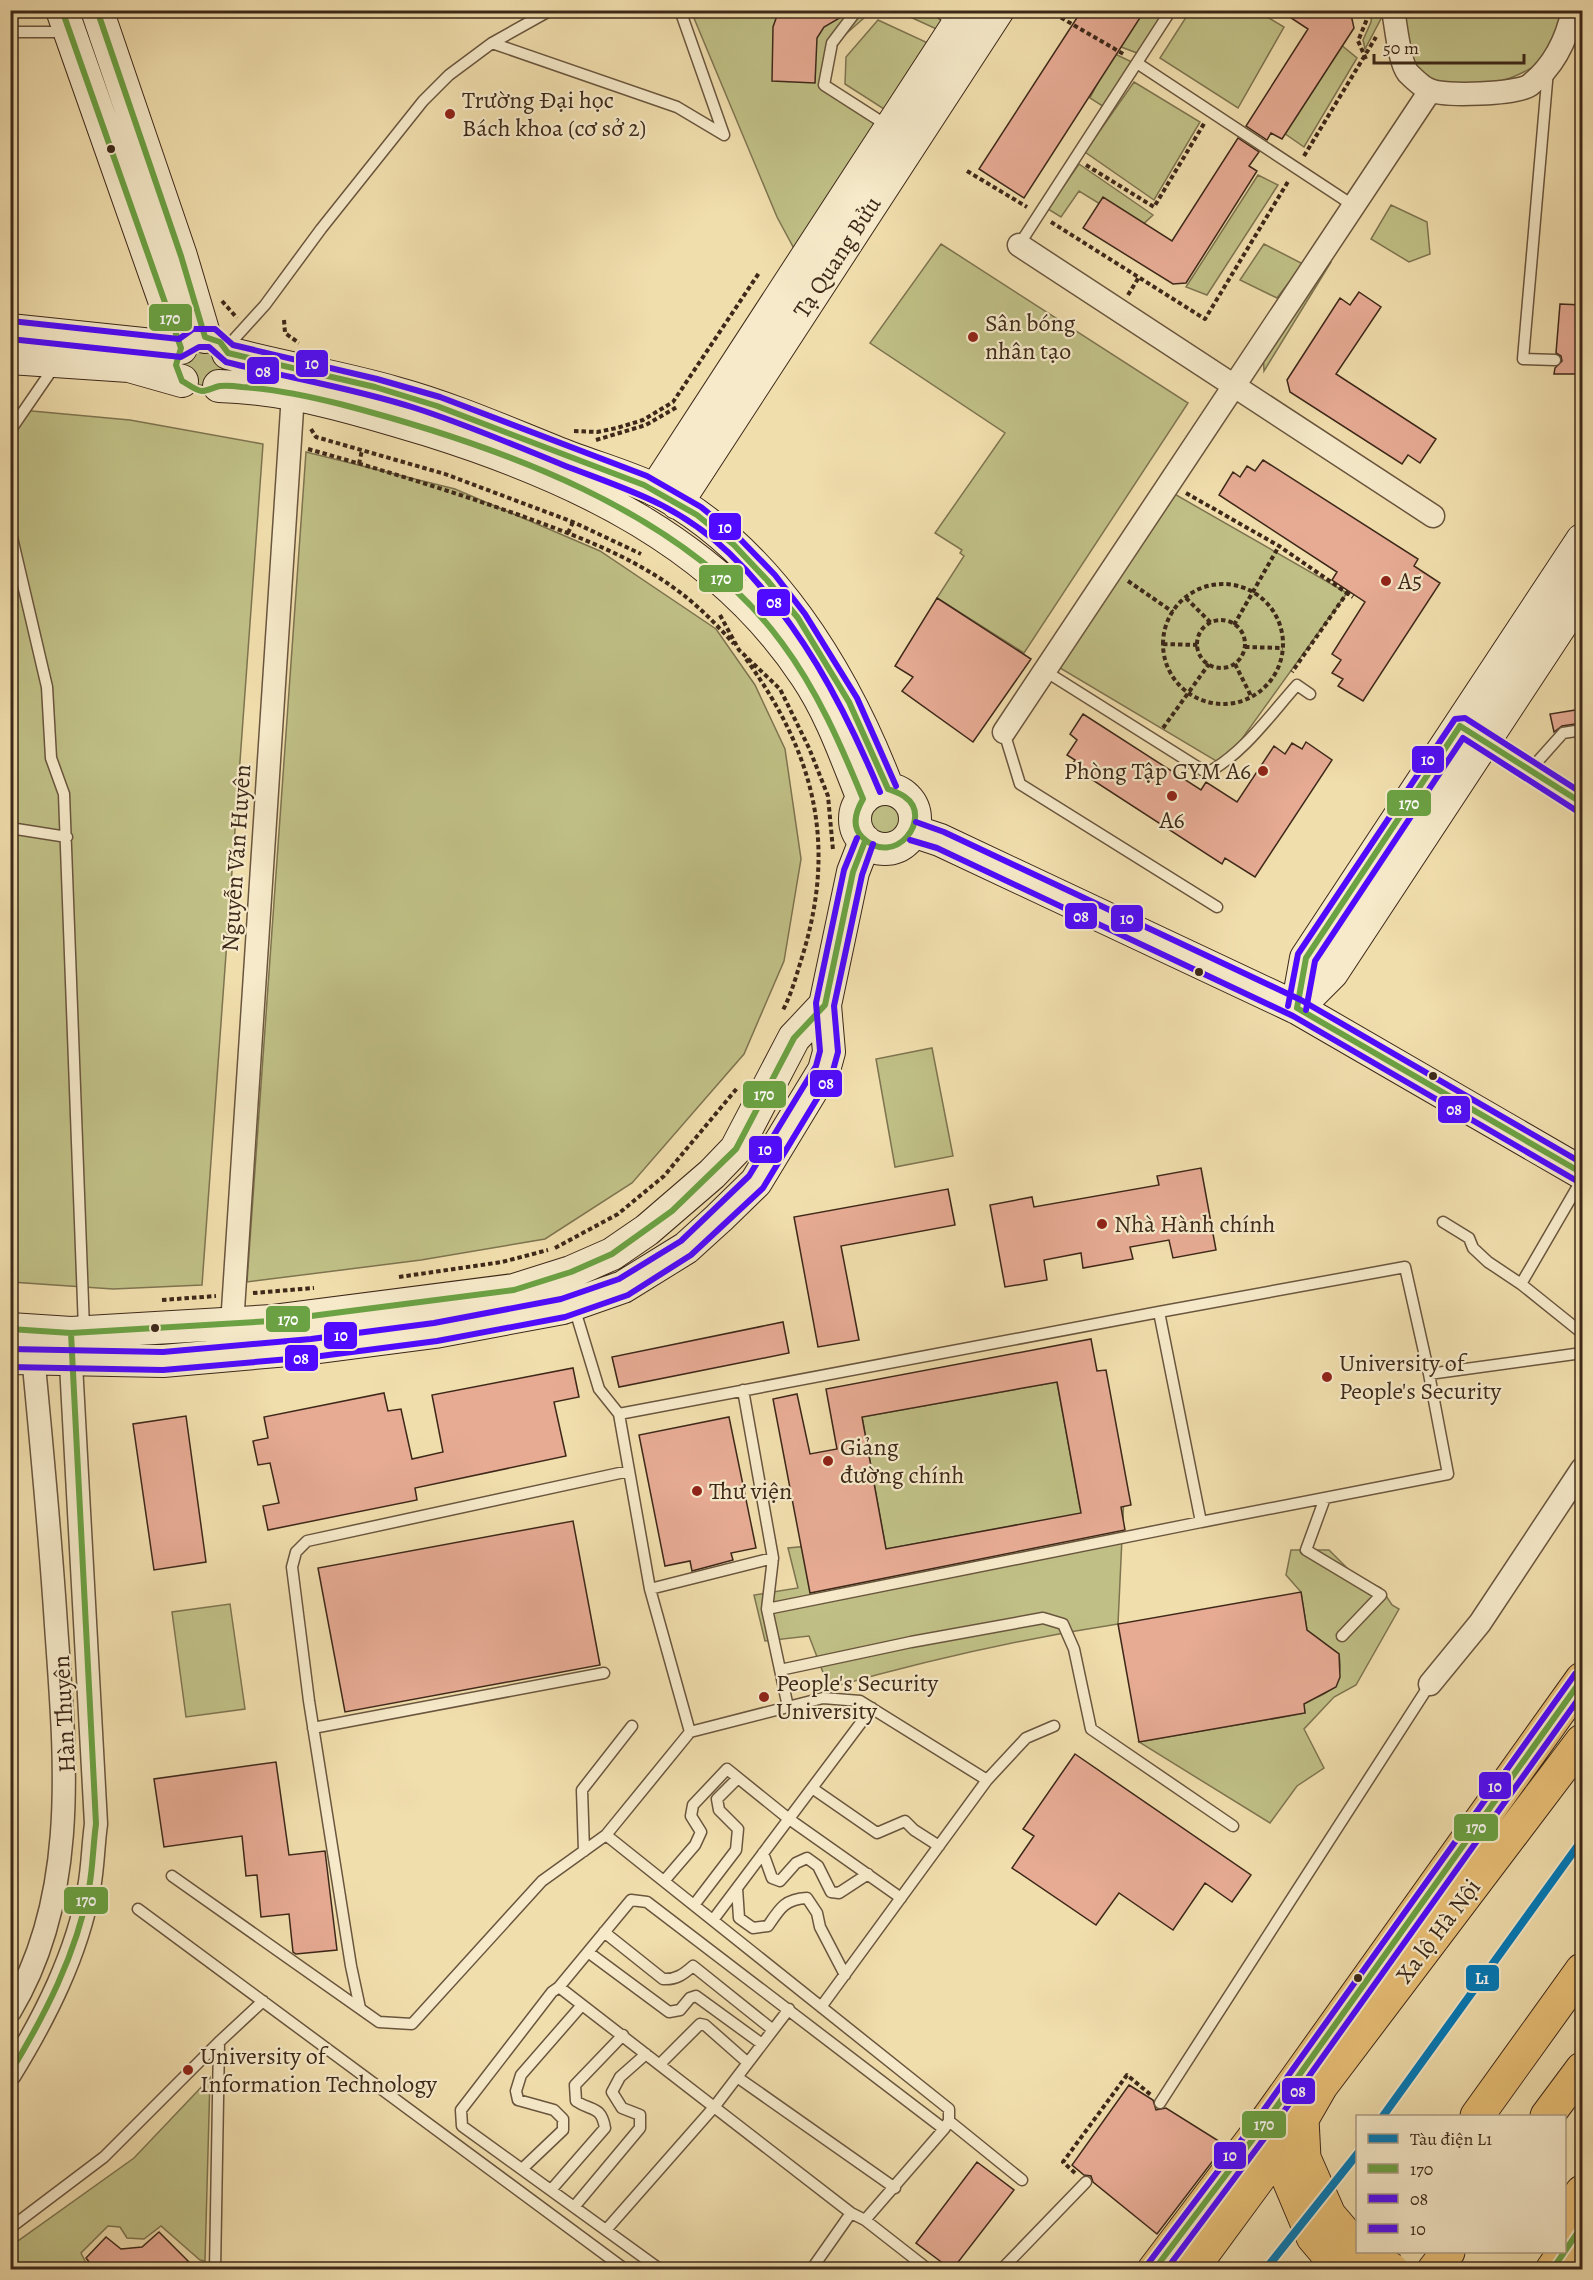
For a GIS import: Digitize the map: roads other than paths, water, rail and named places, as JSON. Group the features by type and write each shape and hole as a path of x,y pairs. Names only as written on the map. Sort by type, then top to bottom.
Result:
{"highway":[{"name":"Xa lộ Hà Nội","path":"1154,2270 1265,2123 1582,1679"},
{"name":"Xa lộ Hà Nội","path":"1191,2270 1302,2119 1322,2086 1582,1741"},
{"path":"1478,2115 1582,1970"},
{"path":"1548,2115 1582,2069"},
{"path":"1302,2119 1304,2158 1329,2215 1356,2246"},
{"path":"1265,2123 1313,2237 1341,2270"},
{"path":"1566,2214 1582,2192"},
{"path":"1566,2249 1582,2226"},
{"path":"1364,2253 1392,2270"},
{"path":"1366,2270 1378,2253"},
{"path":"1434,2270 1447,2253"},
{"path":"1526,2270 1538,2253"},
{"path":"1552,2270 1564,2253"}],"street":[{"path":"97,10 181,256 228,374 219,386"},
{"name":"Tạ Quang Bửu","path":"666,497 891,128 935,83 998,10"},
{"path":"1393,10 1407,72 1430,91 1514,92 1528,86 1549,64 1568,34 1573,10"},
{"name":"Tạ Quang Bửu","path":"666,497 935,83 954,16"},
{"path":"66,21 217,342"},
{"path":"1004,732 1430,91"},
{"path":"1019,245 1433,516"},
{"path":"10,330 217,342 407,396 605,469 666,497 741,553 803,625 848,702 875,794"},
{"path":"182,381 176,365 217,342"},
{"path":"10,358 129,366 182,381 200,390 219,386 251,387 293,394 374,413 462,441 532,467 606,500 657,529 730,586 779,640 806,676 875,794"},
{"name":"Nguyễn Văn Huyên","path":"232,1325 293,394"},
{"path":"1472,733 1582,540"},
{"path":"1297,1008 1306,958 1472,733 1582,593"},
{"path":"1472,733 1582,803"},
{"path":"875,794 905,796 915,812 913,831 900,844 892,848 873,846 865,841 856,825 855,816 875,794"},
{"path":"913,831 940,840 1297,1008 1582,1173"},
{"path":"75,1342 163,1361 312,1348 514,1320 623,1287 686,1248 756,1182 824,1070 829,1052 825,1005 853,872 865,841"},
{"path":"21,1344 75,1342 232,1325 514,1290 571,1272 612,1254 672,1211 736,1149 794,1038 825,1005"},
{"name":"Hàn Thuyên","path":"10,2074 28,2045 70,1957 89,1887 96,1824 75,1342"},
{"name":"Hàn Thuyên","path":"10,2011 36,1958 49,1917 62,1847 62,1714 49,1526 21,1344"},
{"path":"1431,1684 1480,1623 1582,1469"}],"lane":[{"path":"217,342 265,305 321,229 423,101 448,75 492,43 550,10"},
{"path":"492,43 677,107 724,135 680,10"},
{"path":"857,10 832,43 824,85 891,128"},
{"path":"1019,245 1171,10"},
{"path":"10,32 66,21"},
{"path":"1138,62 1354,206"},
{"path":"1549,64 1523,359 1555,360"},
{"path":"10,449 12,428 59,361"},
{"path":"10,529 47,687 51,758 64,794 67,837 75,1342"},
{"path":"1044,671 1207,773 1249,739 1297,685 1310,694"},
{"path":"1530,770 1563,733 1582,730"},
{"path":"1004,732 1020,784 1217,907"},
{"path":"10,828 67,837"},
{"path":"1521,1284 1582,1179"},
{"path":"1443,1222 1469,1238 1473,1248 1488,1262 1521,1284 1582,1332"},
{"path":"619,1414 1405,1267 1448,1474 767,1609"},
{"path":"573,1304 599,1389 619,1414 650,1589 690,1732"},
{"path":"1160,1312 1201,1522"},
{"path":"1429,1374 1582,1353"},
{"path":"743,1390 774,1558 767,1609 788,1707"},
{"path":"360,2008 351,1966 313,1728 292,1567 296,1552 307,1540 629,1471"},
{"path":"1325,1498 1306,1550 1381,1595 1342,1636"},
{"path":"650,1589 774,1558"},
{"path":"780,1670 911,1642 1042,1618 1064,1624 1074,1648 1090,1728 1233,1826"},
{"path":"313,1728 604,1673"},
{"path":"1160,2103 1431,1684"},
{"path":"172,1875 379,2022 412,2024 542,1881 606,1835 690,1732 823,1698 860,1701 987,1780"},
{"path":"713,1920 872,1708"},
{"path":"584,1851 582,1790 632,1726"},
{"path":"822,2007 987,1780 1026,1738 1054,1726"},
{"path":"664,1881 695,1845 701,1832 691,1816 693,1805 727,1769 789,1819 902,1898"},
{"path":"694,1905 736,1850 738,1829 719,1810 717,1799 738,1778"},
{"path":"812,1788 877,1833 905,1821 914,1830 939,1846"},
{"path":"606,1835 949,2109 947,2125 895,2188 865,2220"},
{"path":"763,1853 772,1878 780,1881 796,1863 807,1858 818,1866 831,1892 839,1893 868,1874"},
{"path":"737,1888 739,1918 753,1928 768,1926 780,1909 792,1899 807,1898 817,1912 820,1927 845,1975"},
{"path":"661,2270 462,2126 461,2110 552,1992 559,1987 631,1900 647,1902 1022,2180"},
{"path":"138,1909 626,2270"},
{"path":"604,1932 663,1979 672,1980 682,1976 693,1966 773,2030"},
{"path":"588,1952 669,2012 680,2010 690,1998 696,1996 762,2044"},
{"path":"559,1987 850,2212 865,2220 929,2270"},
{"path":"10,2228 104,2157 263,2001"},
{"path":"522,2169 562,2130 562,2119 554,2110 518,2100 516,2091 518,2083 521,2075 582,2005"},
{"path":"606,2230 715,2106 789,2009"},
{"path":"660,2064 700,2024 705,2025 748,2063"},
{"path":"551,2190 605,2128 603,2115 576,2101 575,2085 623,2035"},
{"path":"215,2270 219,2042"},
{"path":"574,2206 640,2128 640,2115 622,2108 612,2092 620,2077 646,2054"},
{"path":"737,2077 895,2188"},
{"path":"1001,2270 1086,2182"},
{"path":"811,2270 850,2212"}],"metro line":[{"name":"L1","path":"1384,2115 1582,1840"},
{"name":"L1","path":"1265,2270 1356,2156"}],"place":[{"name":"Trường Đại học Bách khoa (cơ sở 2)","path":"450,114"},
{"name":"Sân bóng nhân tạo","path":"973,337"},
{"name":"A5","path":"1386,581"},
{"name":"Phòng Tập GYM A6","path":"1263,771"},
{"name":"A6","path":"1172,796"},
{"name":"Nhà Hành chính","path":"1102,1224"},
{"name":"University of People's Security","path":"1327,1377"},
{"name":"Giảng đường chính","path":"828,1461"},
{"name":"Thư viện","path":"697,1491"},
{"name":"People's Security University","path":"764,1697"},
{"name":"University of Information Technology","path":"188,2070"}]}
